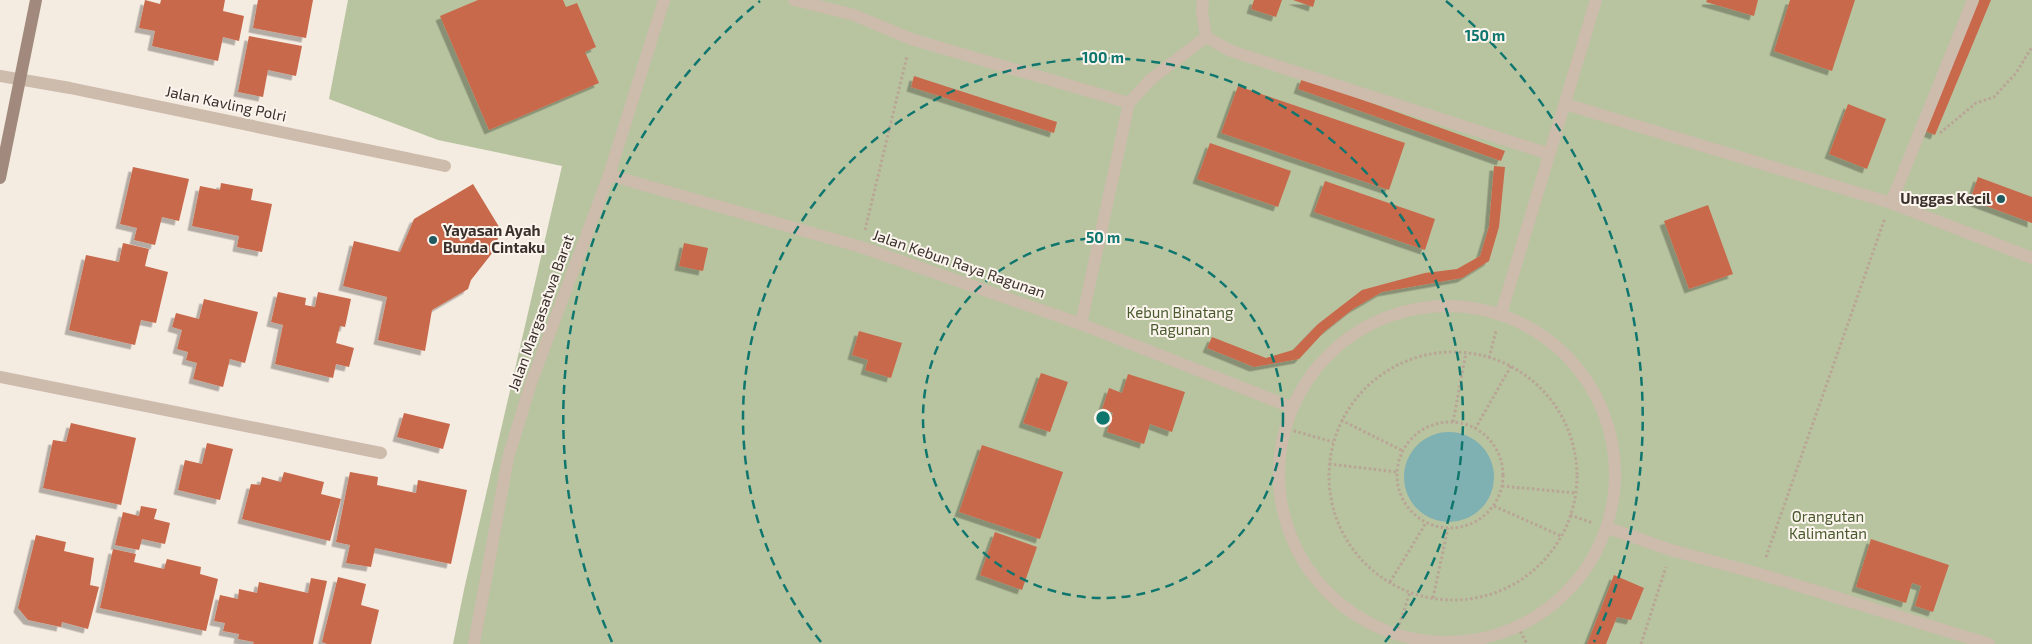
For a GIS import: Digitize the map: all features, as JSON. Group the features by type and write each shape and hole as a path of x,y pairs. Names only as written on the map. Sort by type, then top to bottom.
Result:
{"main road":[{"path":"0,178 36,0"}],"street":[{"name":"Jalan Margasatwa Barat","path":"474,644 508,458 531,383 609,175 664,0"},
{"path":"794,0 854,15 911,39 1129,104"},
{"path":"1203,0 1202,11 1206,37"},
{"path":"1501,314 1596,0"},
{"path":"1890,203 1973,0"},
{"path":"1081,324 1129,104 1150,80 1206,37"},
{"path":"1206,37 1231,51 1549,154"},
{"name":"Jalan Kavling Polri","path":"0,76 80,90 445,166"},
{"path":"1565,104 1890,203 2032,258"},
{"name":"Jalan Kebun Raya Ragunan","path":"609,175 860,247 1081,324 1291,407"},
{"path":"1460,306 1501,314 1540,333 1574,362 1599,399 1613,441 1614,450 1616,485 1608,528 1587,569 1556,603 1518,627 1478,639 1436,642 1394,639 1356,616 1323,588 1298,553 1282,513 1278,479 1284,428 1291,407 1312,371 1342,341 1378,320 1418,308 1460,306"},
{"path":"0,377 381,454"},
{"path":"1608,528 1671,550 1760,574 1989,644"}],"path":[{"path":"860,247 911,39"},
{"path":"1912,152 1937,136 1976,103 1994,97 2016,73 2032,47"},
{"path":"1760,574 1890,203"},
{"path":"1489,358 1501,314"},
{"path":"1453,422 1466,353"},
{"path":"1466,353 1489,358 1511,366 1547,395 1563,419 1570,435 1576,458 1576,492 1570,515 1561,536 1540,564 1512,584 1479,596 1456,599 1433,598 1410,592 1390,582 1362,560 1342,532 1331,499 1329,464 1333,442 1341,420 1354,400 1369,384 1398,364 1432,354 1466,353"},
{"path":"1475,429 1511,366"},
{"path":"1341,420 1403,451"},
{"path":"1453,422 1475,429 1487,437 1496,449 1502,463 1502,486 1494,506 1483,517 1470,524 1448,528 1426,522 1414,513 1404,501 1399,488 1397,472 1403,451 1412,439 1424,430 1438,424 1453,422"},
{"path":"1284,428 1333,442"},
{"path":"1329,464 1397,472"},
{"path":"1502,486 1576,492"},
{"path":"1494,506 1561,536"},
{"path":"1390,582 1426,522"},
{"path":"1433,598 1448,528"},
{"path":"1641,644 1671,550"},
{"path":"1394,639 1410,592"},
{"path":"1518,627 1527,644"}],"green space":[{"name":"Kebun Binatang Ragunan","path":"348,0 2032,0 2032,644 453,644 562,166 438,140 329,99"}],"water":[{"path":"1449,432 1466,435 1481,445 1491,460 1494,477 1491,494 1481,509 1466,519 1449,522 1432,519 1417,509 1407,494 1404,477 1407,460 1417,445 1432,435"}],"building":[{"path":"145,0 160,4 161,0 225,0 223,11 244,16 239,41 223,37 218,61 152,46 155,31 139,28"},
{"path":"258,0 313,0 306,38 253,28"},
{"path":"478,0 563,0 566,7 577,3 596,47 585,52 599,83 489,130 440,16"},
{"path":"1254,0 1282,0 1276,17 1251,9"},
{"path":"1293,0 1315,0 1313,7"},
{"path":"1707,0 1758,0 1754,16 1706,2"},
{"path":"1790,0 1855,0 1832,71 1774,51"},
{"path":"1979,0 1991,0 1935,135 1925,131"},
{"path":"249,36 302,46 296,76 268,70 263,97 238,92"},
{"path":"914,76 1057,122 1054,133 911,87"},
{"path":"1302,78 1505,151 1501,161 1298,89"},
{"path":"1238,86 1405,143 1389,190 1221,133"},
{"path":"1848,104 1886,119 1867,169 1829,154"},
{"path":"1210,143 1291,171 1278,207 1197,179"},
{"path":"1494,166 1505,167 1499,227 1489,261 1462,278 1382,292 1353,309 1324,332 1299,359 1254,367 1207,348 1212,337 1266,358 1293,350 1318,324 1362,290 1425,273 1457,269 1480,256 1489,226"},
{"path":"133,167 189,179 179,221 162,217 155,245 134,240 137,228 120,224"},
{"name":"Unggas Kecil","path":"1978,177 2032,197 2032,223 1970,200"},
{"path":"1325,181 1435,219 1425,250 1314,212"},
{"path":"221,183 253,189 251,200 272,204 262,252 237,247 239,236 192,226 200,186 220,190"},
{"path":"473,184 501,230 493,252 471,280 468,289 432,310 425,351 378,340 387,297 343,286 354,241 400,252 414,219"},
{"path":"1708,205 1733,274 1689,289 1664,221"},
{"path":"123,243 149,249 145,266 168,272 156,323 141,320 135,345 69,330 86,255 119,262"},
{"path":"684,243 708,248 703,271 679,266"},
{"path":"278,292 306,298 305,305 315,307 318,292 351,299 345,327 340,326 336,343 354,348 349,367 336,364 333,378 275,364 283,325 271,322"},
{"path":"204,299 258,312 245,363 230,359 223,387 193,379 197,363 186,360 188,352 177,349 182,330 172,327 176,313 199,319"},
{"path":"859,331 902,343 891,378 865,370 868,360 852,355"},
{"path":"1041,373 1068,382 1050,432 1023,423"},
{"path":"1128,374 1185,392 1172,432 1150,424 1144,444 1107,432 1113,413 1102,409 1109,388 1122,393"},
{"path":"404,413 450,424 443,449 397,437"},
{"path":"71,423 136,438 121,505 43,488 53,440 66,442"},
{"path":"207,443 233,449 220,500 178,490 185,460 202,464"},
{"path":"982,445 1063,472 1040,539 959,512"},
{"path":"284,472 324,482 321,494 341,499 330,541 242,519 251,484 260,485 262,477 281,482"},
{"path":"350,472 378,477 377,485 416,493 418,480 467,490 451,564 375,548 371,567 346,563 350,545 336,542"},
{"path":"141,506 157,509 154,519 170,523 165,544 142,539 139,550 115,545 123,512 139,516"},
{"path":"995,532 1037,547 1022,590 980,575"},
{"path":"36,535 66,542 64,551 94,558 90,585 99,587 88,629 62,622 61,627 28,620 18,608"},
{"path":"1871,539 1949,565 1933,612 1915,606 1921,586 1912,583 1906,603 1856,587"},
{"path":"113,549 136,554 134,562 164,569 167,559 201,567 200,574 218,579 206,631 100,608"},
{"path":"1614,575 1644,588 1631,620 1617,617 1606,644 1587,644"},
{"path":"338,577 366,584 361,605 379,610 371,644 327,644 322,642"},
{"path":"311,578 327,581 313,644 253,644 254,642 238,639 239,634 223,631 225,623 214,621 220,595 238,599 239,589 257,593 259,582 308,593"}],"place":[{"name":"Unggas Kecil","path":"2001,199"},
{"name":"Yayasan Ayah Bunda Cintaku","path":"433,240"}],"park label":[{"name":"Orangutan Kalimantan","path":"1828,526"}]}
